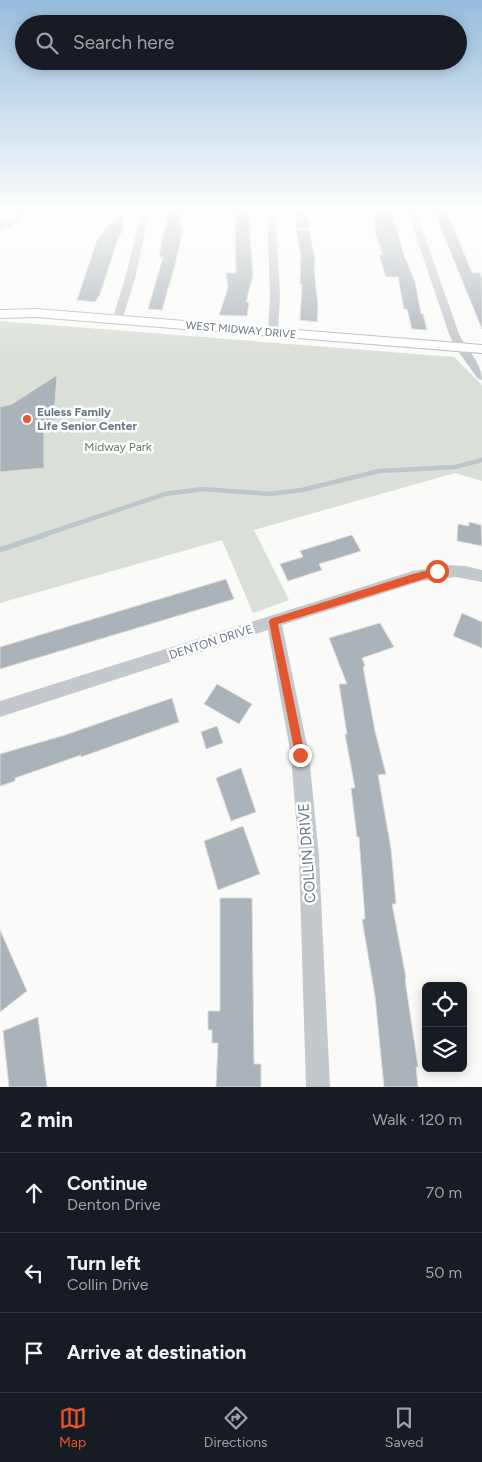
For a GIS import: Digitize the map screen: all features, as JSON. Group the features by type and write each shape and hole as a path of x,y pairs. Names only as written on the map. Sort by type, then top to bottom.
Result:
{"street":[{"path":"117,320 134,260"},
{"path":"273,260 275,295 273,333"},
{"path":"429,260 460,347 482,377"},
{"name":"WEST MIDWAY DRIVE","path":"0,314 36,314 482,349"},
{"name":"DENTON DRIVE","path":"0,709 413,577 437,571 458,571 482,576"},
{"name":"COLLIN DRIVE","path":"274,622 300,755 308,857 318,1087"}],"green space":[{"name":"Midway Park","path":"0,321 454,357 482,385 482,481 455,473 254,530 289,600 253,613 222,540 0,603"}],"building":[{"path":"90,260 111,260 100,294 95,302 77,300"},
{"path":"162,260 176,260 162,310 148,309"},
{"path":"236,260 252,260 253,275 246,302 249,302 247,316 219,315 228,288 226,273 236,273"},
{"path":"301,260 315,260 317,322 300,320 302,284 300,284"},
{"path":"381,260 406,260 415,282 421,314 423,314 427,330 412,329 407,309 404,309 398,277 386,277"},
{"path":"454,260 467,260 472,273 480,273 482,279 482,329"},
{"name":"Euless Family Life Senior Center","path":"57,375 53,430 44,432 44,468 0,472 0,407 12,404"},
{"path":"469,522 481,525 482,546 457,541 458,524 469,526"},
{"path":"352,535 361,551 319,564 322,570 288,581 280,564 303,557 300,551"},
{"path":"226,579 234,599 0,669 0,647"},
{"path":"462,613 482,622 482,648 453,636"},
{"path":"380,623 394,647 362,658 365,666 363,667 375,731 386,774 378,775 391,849 396,904 392,904 406,978 418,1067 416,1067 418,1087 384,1087 375,996 362,919 365,919 359,837 357,837 351,788 355,788 345,734 347,734 339,684 347,684 329,638"},
{"path":"217,684 252,704 239,724 204,704"},
{"path":"172,698 179,722 15,778 15,781 0,786 0,754 65,735"},
{"path":"217,726 223,743 206,749 201,732"},
{"path":"241,768 256,812 231,821 216,778"},
{"path":"243,826 260,874 218,890 204,841"},
{"path":"220,898 252,898 254,1064 261,1064 261,1087 216,1087 218,1043 212,1043 212,1030 208,1030 208,1011 220,1011"},
{"path":"0,930 27,991 0,1012"},
{"path":"38,1017 47,1087 9,1087 3,1031"}],"waterway":[{"path":"43,535 165,494 203,489 269,494 302,490 379,471 455,467 482,460"},
{"path":"0,550 47,534"}],"place":[{"name":"Euless Family Life Senior Center","path":"27,419"}],"route":[{"path":"300,755 274,622 437,571"}]}
